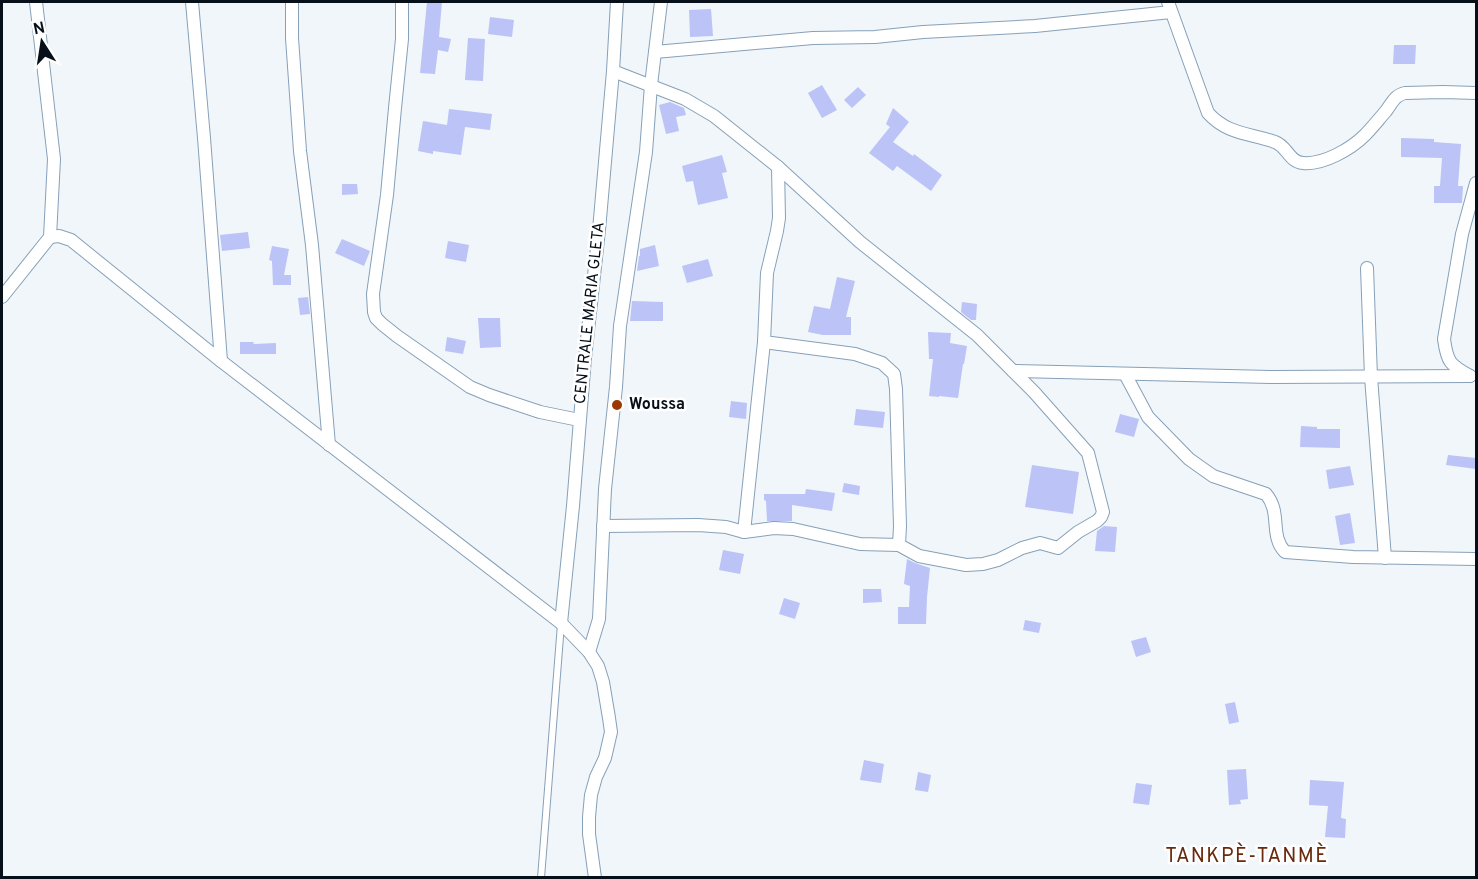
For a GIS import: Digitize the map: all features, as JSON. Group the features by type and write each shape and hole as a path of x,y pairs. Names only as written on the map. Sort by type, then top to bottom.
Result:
{"street":[{"path":"2,297 50,237 54,159 36,2"},
{"path":"192,2 221,361"},
{"path":"292,2 292,38 300,151 312,245 329,444"},
{"path":"402,2 398,85 387,195 373,294 376,318 397,336 470,387 540,412 579,420"},
{"name":"CENTRALE MARIA GLETA","path":"561,623 585,358 600,230 617,2"},
{"path":"589,652 599,619 605,489 620,326 646,152 661,2"},
{"path":"655,52 813,38 875,37 1035,26 1170,7 1208,113 1215,121 1238,133 1279,143 1291,158 1301,163 1316,162 1336,156 1345,150 1364,136 1400,94 1476,93"},
{"path":"603,526 698,525 726,527 744,532 774,528 793,529 860,544 898,544 919,556 966,565 998,560 1022,548 1040,543 1058,548 1097,521 1102,512 1088,453 1034,392 977,335 860,242 778,167 714,116 685,99 613,71"},
{"path":"744,532 764,342 767,273 779,218 778,167"},
{"path":"1473,378 1452,365 1445,352 1444,339 1462,234 1476,183"},
{"path":"50,237 71,240 221,361 561,623 589,652 598,666 603,682 611,732 605,758 596,777 590,806 589,834 595,878"},
{"path":"1367,268 1371,377 1385,558"},
{"path":"764,342 855,354 882,363 894,374 900,515 898,544"},
{"path":"1013,371 1271,377 1473,378"},
{"path":"1125,374 1148,417 1189,459 1213,476 1266,494 1275,510 1277,536 1285,552 1385,558 1476,559"}],"lane":[{"path":"541,878 561,623"}],"building":[{"path":"427,2 442,2 439,37 451,39 448,52 438,50 435,74 420,73"},
{"path":"711,9 713,36 690,37 689,10"},
{"path":"490,17 514,20 512,37 488,34"},
{"path":"468,38 485,39 483,81 465,80"},
{"path":"1394,45 1416,45 1415,64 1393,64"},
{"path":"822,85 837,110 822,118 808,93"},
{"path":"858,87 866,95 852,108 844,100"},
{"path":"670,102 684,108 686,115 676,117 679,131 666,134 659,105"},
{"path":"893,108 909,122 893,142 942,175 931,191 897,166 893,171 869,153 890,127 886,124"},
{"path":"449,109 492,114 490,130 465,127 461,155 418,151 423,121 447,125"},
{"path":"1401,138 1434,139 1434,142 1461,144 1458,186 1463,186 1462,203 1434,203 1434,186 1440,186 1442,158 1401,157"},
{"path":"722,155 727,172 722,173 728,198 698,205 693,181 686,182 682,166"},
{"path":"342,184 357,184 358,194 342,195"},
{"path":"248,232 250,248 222,251 220,235"},
{"path":"342,239 370,251 364,266 335,253"},
{"path":"448,241 469,245 466,262 445,258"},
{"path":"655,245 659,266 637,271 640,249"},
{"path":"272,246 289,249 284,275 291,275 291,285 273,285 272,261 269,260"},
{"path":"708,259 713,276 687,283 682,266"},
{"path":"837,277 855,281 846,317 851,317 851,335 823,335 808,332 814,306 830,309"},
{"path":"308,297 310,314 300,315 298,298"},
{"path":"632,301 663,302 663,321 630,321"},
{"path":"962,302 977,304 976,320 971,320 961,312"},
{"path":"478,318 500,318 501,347 480,348"},
{"path":"928,332 951,333 950,343 967,346 958,398 929,396 933,359 929,359"},
{"path":"447,337 466,341 463,354 445,351"},
{"path":"240,342 276,343 276,354 240,354"},
{"path":"731,401 747,403 746,419 729,417"},
{"path":"856,409 885,412 883,428 854,425"},
{"path":"1120,414 1139,419 1134,437 1115,432"},
{"path":"1301,426 1340,429 1340,448 1300,447"},
{"path":"1448,455 1476,458 1476,469 1446,465"},
{"path":"1032,465 1079,472 1073,514 1025,507"},
{"path":"1350,466 1354,485 1329,489 1326,470"},
{"path":"844,483 860,486 859,495 842,492"},
{"path":"806,489 835,493 832,511 792,505 792,521 767,521 764,494 805,494"},
{"path":"1350,513 1355,543 1340,545 1335,516"},
{"path":"1104,526 1117,527 1115,552 1095,551 1097,531"},
{"path":"723,550 744,554 740,574 719,570"},
{"path":"907,559 930,568 926,624 898,624 898,607 909,607 910,586 904,584"},
{"path":"863,589 881,589 882,602 863,603"},
{"path":"784,598 800,603 795,619 779,614"},
{"path":"1025,620 1041,623 1039,633 1023,630"},
{"path":"1146,637 1151,652 1136,657 1131,641"},
{"path":"1235,702 1239,722 1229,724 1225,704"},
{"path":"864,760 884,764 881,783 860,780"},
{"path":"1246,769 1248,799 1240,800 1241,804 1229,805 1227,770"},
{"path":"918,772 931,775 928,792 915,790"},
{"path":"1310,780 1344,782 1341,818 1346,819 1345,838 1325,837 1328,806 1309,805"},
{"path":"1136,783 1152,785 1149,805 1133,803"}],"place":[{"name":"Woussa","path":"617,405"}],"district":[{"name":"TANKPÈ-TANMÈ","path":"1247,857"}]}
